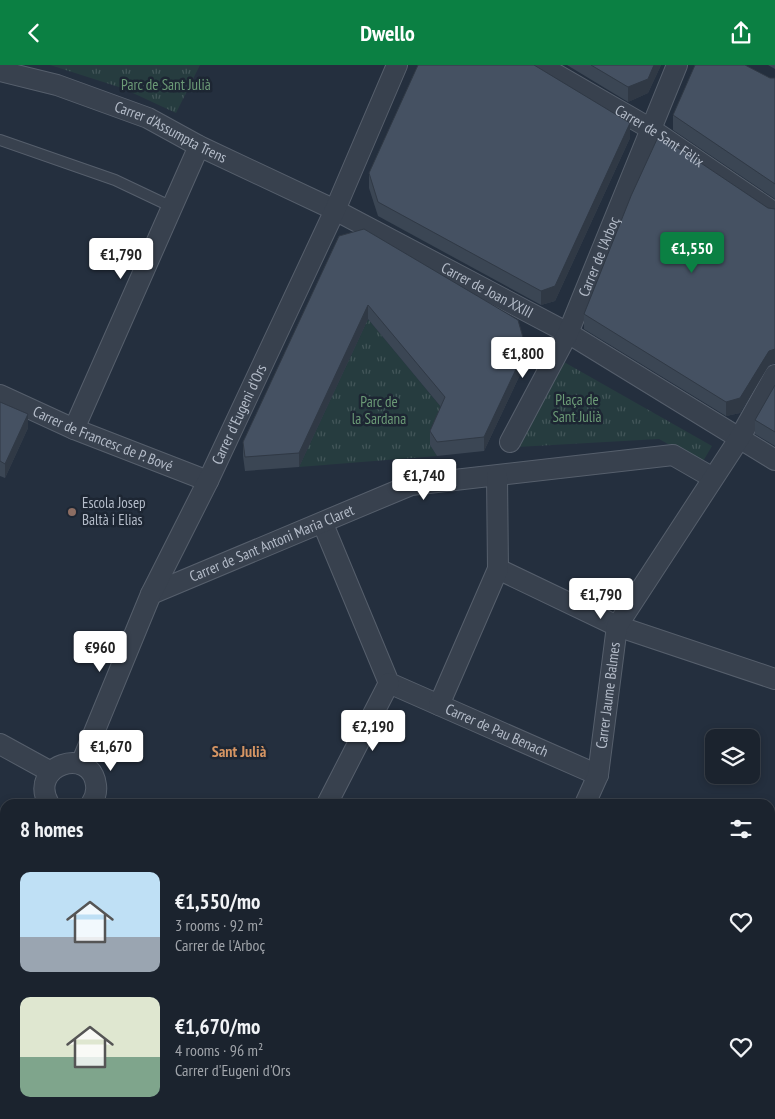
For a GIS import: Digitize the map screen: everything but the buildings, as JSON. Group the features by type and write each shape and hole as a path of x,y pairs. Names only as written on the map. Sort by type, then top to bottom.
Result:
{"street":[{"name":"Carrer d'Eugeni d'Ors","path":"81,765 151,594 208,481 335,209 398,65"},
{"name":"Carrer de Sant Fèlix","path":"540,65 651,129 775,213"},
{"name":"Carrer de l'Arboç","path":"510,442 568,333 678,65"},
{"name":"Carrer d'Assumpta Trens","path":"0,71 57,85 148,118 199,146 335,209"},
{"path":"74,429 199,146"},
{"name":"Carrer de Joan XXIII","path":"335,209 568,333 775,461"},
{"name":"Carrer Jaume Balmes","path":"588,799 598,775 617,626 739,439 775,375"},
{"name":"Carrer de Francesc de P. Bové","path":"0,395 74,429 208,481"},
{"name":"Carrer de Sant Antoni Maria Claret","path":"151,594 323,524 411,485 673,455 713,478"},
{"path":"439,705 498,569 497,476"},
{"path":"323,524 389,683 330,799"},
{"path":"498,569 617,626 775,679"},
{"name":"Carrer de Pau Benach","path":"389,683 598,775"},
{"path":"0,744 50,772"},
{"path":"47,799 44,792 45,781 50,772 59,765 73,763 81,765 91,773 96,781 96,799"}],"lane":[{"path":"0,140 115,180 172,207"}],"green space":[{"name":"Parc de Sant Julià","path":"50,65 200,65 176,113 122,88"},
{"name":"Parc de la Sardana","path":"368,319 445,412 430,445 437,456 299,467"},
{"name":"Plaça de Sant Julià","path":"564,362 712,446 702,463 659,439 517,447"}],"place":[{"name":"Escola Josep Baltà i Elias","path":"72,512"}],"district":[{"name":"Sant Julià","path":"239,751"}]}
